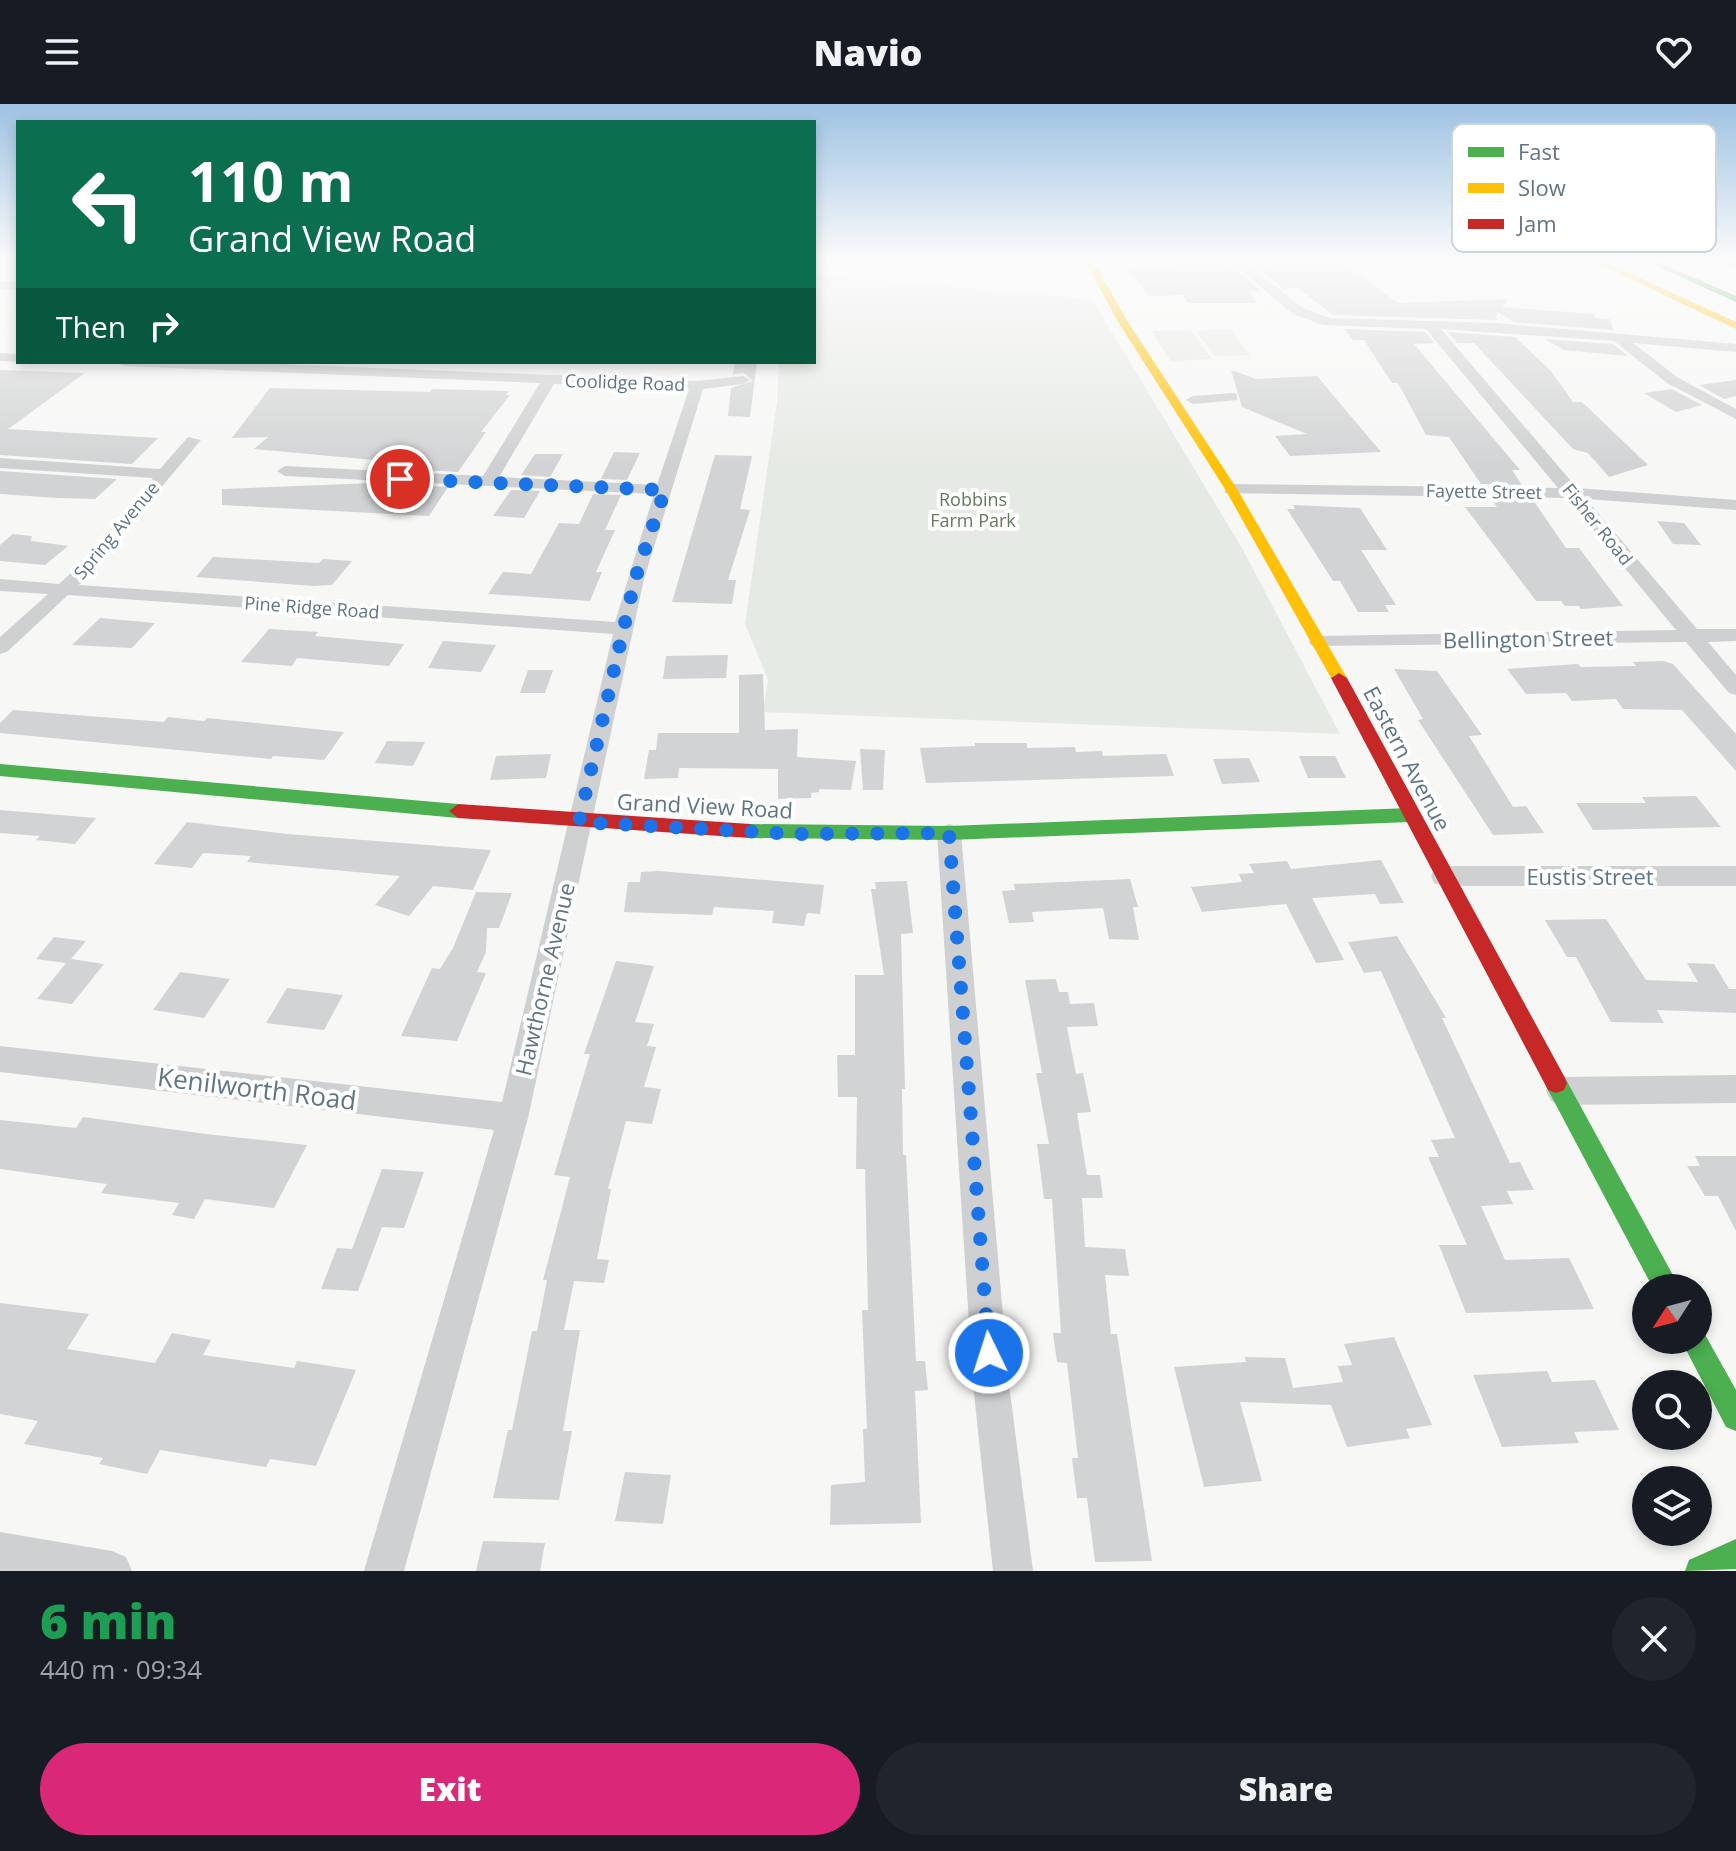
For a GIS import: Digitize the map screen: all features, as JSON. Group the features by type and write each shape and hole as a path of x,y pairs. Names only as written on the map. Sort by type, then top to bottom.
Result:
{"main road":[{"name":"Eastern Avenue","path":"1128,329 1231,489 1319,642 1659,1274"},
{"name":"Grand View Road","path":"0,770 579,822 795,834 949,833 1410,815"},
{"path":"1702,1354 1736,1417"},
{"path":"1700,1571 1736,1554"}],"street":[{"name":"Fisher Road","path":"1434,329 1573,493 1688,635 1736,688"},
{"path":"1508,329 1736,348"},
{"path":"1617,337 1672,380 1736,415"},
{"name":"Coolidge Road","path":"216,364 697,385 743,380"},
{"path":"488,481 550,379"},
{"name":"Hawthorne Avenue","path":"384,1571 513,1118 642,554 697,385"},
{"path":"1193,400 1232,397"},
{"name":"Spring Avenue","path":"0,648 88,567 193,440"},
{"path":"0,463 163,474"},
{"path":"285,471 665,490"},
{"name":"Fayette Street","path":"1231,489 1573,493 1736,505"},
{"name":"Pine Ridge Road","path":"0,585 624,629"},
{"name":"Bellington Street","path":"1319,642 1736,635"},
{"path":"949,833 991,1384 1013,1571"},
{"name":"Eustis Street","path":"1443,876 1736,876"},
{"name":"Kenilworth Road","path":"0,1059 513,1118"},
{"path":"1561,1091 1736,1089"},
{"path":"0,1552 112,1571"}],"green space":[{"name":"Robbins Farm Park","path":"816,329 1110,329 1242,548 1340,734 763,712 768,680 745,624 777,402 779,364 816,364"},
{"path":"1230,329 1250,355 1215,356 1196,331"},
{"path":"1191,330 1212,359 1171,361 1151,331"}],"building":[{"path":"1344,329 1425,332 1434,343 1414,344 1520,470 1512,470 1522,485 1481,484 1449,437 1426,435 1398,383 1392,383 1364,340 1353,340"},
{"path":"1448,332 1515,337 1551,371 1573,402 1582,402 1648,465 1609,477 1588,453 1573,449 1474,343 1457,343"},
{"path":"1545,339 1613,344 1628,356 1564,350"},
{"path":"735,364 757,364 750,417 728,416 731,388 753,381 744,373 733,374"},
{"path":"0,370 85,373 8,429 158,438 132,464 0,455"},
{"path":"1231,370 1256,379 1317,376 1381,452 1290,456 1275,436 1307,434 1242,407"},
{"path":"1736,380 1736,396 1724,399 1699,385"},
{"path":"270,388 509,391 506,395 510,395 481,432 486,432 458,472 373,467 374,460 254,449 268,437 232,438"},
{"path":"1672,389 1702,405 1676,412 1644,393"},
{"path":"614,452 640,453 627,480 601,479"},
{"path":"535,454 563,454 550,477 521,475"},
{"path":"715,455 752,456 740,509 750,510 728,580 736,580 732,604 672,602"},
{"path":"0,471 117,479 95,499 57,498 0,494"},
{"path":"373,483 448,487 429,516 222,505 222,489"},
{"path":"511,490 540,491 524,518 493,516"},
{"path":"593,494 621,495 605,530 615,530 596,572 602,572 590,601 488,594 503,572 531,574 559,523 579,524"},
{"path":"1492,500 1533,500 1566,548 1579,548 1623,606 1581,609 1579,606 1565,606 1561,601 1536,601 1465,507 1497,507"},
{"path":"1293,505 1360,508 1387,550 1361,550 1396,605 1385,605 1389,612 1358,612 1340,581 1333,581 1287,509 1295,509"},
{"path":"1657,521 1684,523 1701,545 1673,544"},
{"path":"13,534 32,536 31,541 68,546 45,565 0,561 0,545"},
{"path":"213,557 319,563 323,559 352,561 332,585 196,577"},
{"path":"100,618 155,623 132,648 72,645"},
{"path":"269,629 318,632 315,636 404,644 389,666 297,658 292,666 241,662"},
{"path":"443,641 496,645 481,672 428,668"},
{"path":"728,655 726,678 663,679 666,656"},
{"path":"1663,661 1673,664 1736,734 1736,771 1682,710 1623,709 1616,699 1572,701 1566,693 1526,694 1507,669 1578,664 1581,667 1636,666 1633,662"},
{"path":"1394,669 1437,671 1482,735 1469,736 1513,807 1526,806 1544,833 1493,835 1418,720 1423,719"},
{"path":"528,670 553,670 545,693 520,693"},
{"path":"763,674 765,730 798,729 797,757 856,761 851,790 819,789 819,792 811,793 811,798 778,799 778,769 679,768 678,778 644,779 649,750 656,750 658,733 739,733 739,675"},
{"path":"13,710 164,722 168,717 204,721 207,718 344,732 324,760 273,756 271,759 0,733 0,723"},
{"path":"387,741 425,742 413,766 375,763"},
{"path":"975,743 1027,743 1027,748 1075,747 1076,752 1102,751 1103,756 1166,754 1174,776 926,783 920,748 975,746"},
{"path":"860,749 885,750 883,790 863,790"},
{"path":"551,754 546,778 490,780 496,756"},
{"path":"1299,756 1335,756 1346,778 1308,778"},
{"path":"1249,758 1260,782 1222,784 1213,759"},
{"path":"1696,796 1721,827 1593,830 1576,803 1646,803 1642,797"},
{"path":"0,810 96,818 75,844 36,840 40,836 0,833"},
{"path":"187,822 287,834 491,850 473,890 433,886 409,916 375,905 400,876 247,862 251,856 203,853 192,868 154,864"},
{"path":"1381,860 1404,903 1380,904 1375,894 1312,898 1344,960 1316,963 1286,904 1202,912 1191,887 1242,882 1239,874 1254,873 1249,864 1287,861 1291,869"},
{"path":"641,872 824,885 820,914 807,913 804,926 772,923 774,911 714,907 712,915 624,912 628,882 640,882"},
{"path":"1130,879 1138,907 1133,907 1139,940 1109,939 1103,908 1032,912 1034,922 1009,923 1002,891 1015,890 1014,884"},
{"path":"907,881 913,933 901,934 905,1089 902,1089 903,1155 906,1155 916,1361 925,1361 928,1390 915,1391 921,1523 830,1525 831,1485 865,1482 863,1429 867,1429 862,1310 868,1310 865,1169 856,1169 857,1097 838,1097 837,1055 855,1055 855,975 884,975 871,889 876,889 875,882"},
{"path":"476,892 512,893 499,928 487,928 486,952 477,972 486,973 457,1041 401,1036 432,968 440,969 453,948"},
{"path":"1606,919 1646,980 1698,982 1687,963 1714,964 1729,989 1736,989 1736,1013 1657,1010 1664,1023 1611,1022 1576,957 1567,957 1545,920"},
{"path":"1397,936 1446,1018 1442,1018 1510,1163 1520,1162 1534,1190 1507,1191 1513,1204 1481,1206 1505,1260 1569,1258 1594,1309 1466,1313 1439,1245 1467,1245 1428,1157 1439,1157 1431,1140 1455,1138 1381,971 1364,973 1348,942"},
{"path":"54,937 86,941 71,959 104,964 72,1004 37,999 66,963 36,959"},
{"path":"616,961 654,966 635,1022 654,1024 647,1046 656,1047 644,1087 661,1089 652,1124 626,1121 608,1189 611,1189 597,1259 609,1260 604,1283 574,1281 564,1330 580,1330 563,1431 572,1431 559,1500 493,1498 508,1430 512,1430 532,1331 537,1331 547,1280 543,1280 570,1177 554,1175 590,1054 584,1054"},
{"path":"180,972 230,979 204,1018 153,1010"},
{"path":"1056,979 1059,992 1068,992 1070,1004 1094,1003 1098,1026 1067,1027 1076,1074 1083,1073 1091,1112 1077,1113 1087,1175 1100,1175 1103,1198 1082,1198 1085,1247 1125,1249 1129,1276 1105,1275 1111,1334 1117,1334 1152,1561 1095,1562 1087,1498 1077,1498 1072,1458 1078,1458 1067,1363 1057,1362 1053,1333 1061,1333 1052,1199 1044,1199 1037,1144 1049,1144 1036,1073 1042,1073 1025,980"},
{"path":"287,988 343,995 324,1030 266,1023"},
{"path":"83,1117 307,1145 274,1208 205,1199 194,1219 172,1215 179,1203 101,1193 107,1184 0,1169 0,1120 76,1128"},
{"path":"1695,1156 1736,1156 1736,1231 1718,1196 1705,1196 1687,1166 1700,1166"},
{"path":"382,1169 424,1172 404,1228 382,1227 358,1291 321,1289 337,1248 352,1249"},
{"path":"0,1303 89,1314 67,1349 155,1363 172,1333 211,1340 203,1355 294,1368 297,1361 356,1370 316,1466 270,1459 266,1467 160,1450 147,1474 99,1464 103,1458 24,1444 38,1421 0,1414"},
{"path":"1394,1337 1432,1425 1406,1429 1410,1438 1347,1447 1331,1405 1240,1402 1262,1481 1204,1487 1174,1367 1246,1362 1245,1357 1285,1358 1293,1388 1343,1382 1338,1366 1352,1365 1344,1344"},
{"path":"1547,1371 1552,1382 1595,1380 1619,1430 1574,1432 1579,1443 1502,1447 1473,1375"},
{"path":"625,1472 671,1475 663,1524 615,1521"},
{"path":"483,1541 545,1543 540,1571 476,1571"}],"traffic: fast":[{"path":"0,770 458,811"},
{"path":"750,831 949,833 1410,815"},
{"path":"1556,1083 1659,1274"},
{"path":"1702,1354 1736,1417"},
{"path":"1700,1571 1736,1554"}],"traffic: slow":[{"path":"1128,329 1231,489 1339,678"}],"traffic: jam":[{"path":"1339,678 1556,1083"},
{"path":"458,811 750,831"}],"route":[{"path":"400,479 665,490 635,579 579,822 795,834 949,833 989,1353"}]}
